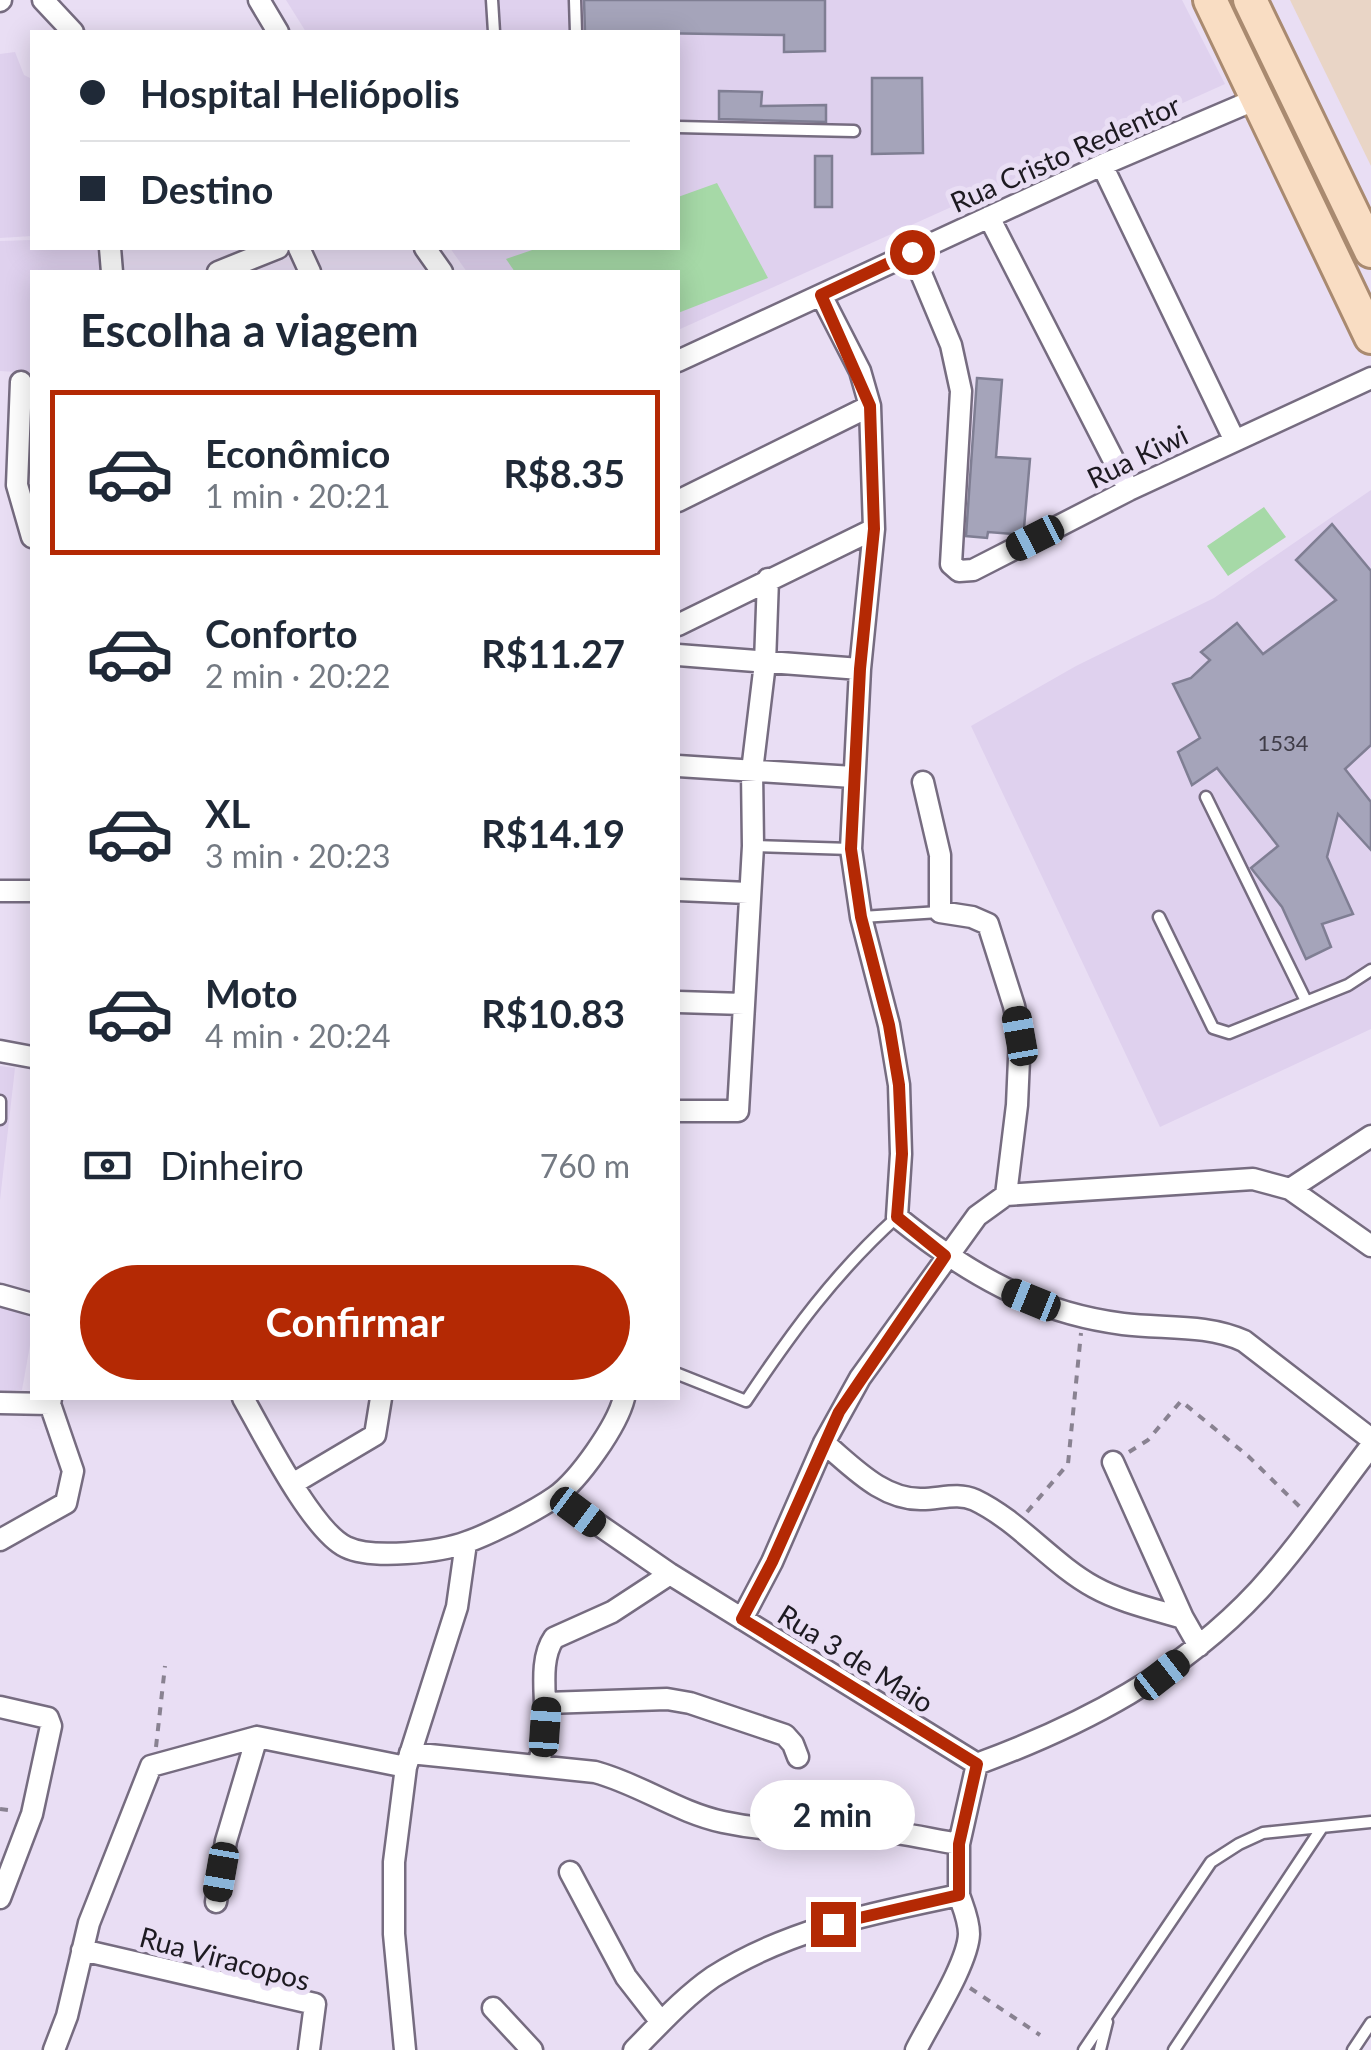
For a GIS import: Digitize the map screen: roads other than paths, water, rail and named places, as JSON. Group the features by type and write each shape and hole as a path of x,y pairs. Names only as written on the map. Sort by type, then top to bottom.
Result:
{"main road":[{"path":"1210,0 1371,338"},
{"path":"1250,0 1371,251"}],"street":[{"path":"43,0 71,30"},
{"path":"259,0 277,30"},
{"name":"Rua Cristo Redentor","path":"821,295 1102,165 1259,98"},
{"path":"1102,165 1234,439"},
{"path":"989,217 1129,490"},
{"path":"223,270 273,250"},
{"name":"Rua Kiwi","path":"912,252 951,346 961,391 951,564 955,570 972,570 1234,439 1371,378"},
{"path":"680,500 870,406 860,371 821,295"},
{"path":"18,382 17,485 30,531"},
{"path":"680,624 874,529"},
{"path":"874,529 860,669 851,849 861,917 889,1025 899,1085 902,1154 897,1217 945,1256 994,1286 1083,1316 1123,1324 1226,1333 1257,1350 1371,1442 1314,1522 1258,1590 1199,1646 1162,1675 1052,1737 977,1764 959,1844 959,1895 969,1934 954,1977 916,2050"},
{"path":"680,1111 738,1111 748,893 754,846 752,772 765,663 768,578"},
{"path":"680,655 860,669"},
{"path":"680,766 853,777"},
{"path":"923,782 940,856 940,912 988,924 1014,1006 1020,1063 1006,1195"},
{"path":"680,890 748,893"},
{"path":"0,891 30,891"},
{"path":"680,1002 744,1004"},
{"path":"0,1052 30,1057"},
{"path":"1290,1189 1371,1136"},
{"path":"742,1619 772,1562 824,1443 860,1378 976,1216 1006,1195 1234,1180 1270,1182 1290,1189 1371,1246"},
{"path":"0,1295 30,1302"},
{"path":"244,1400 317,1521 346,1547 407,1553 466,1542 558,1496 597,1450 624,1400"},
{"path":"294,1483 374,1435 380,1400"},
{"path":"0,1403 51,1401 73,1470 66,1503 0,1540"},
{"path":"824,1443 880,1488 899,1497 919,1500 970,1498 1092,1586 1182,1618"},
{"path":"1112,1462 1182,1618 1199,1646"},
{"name":"Rua 3 de Maio","path":"558,1496 670,1574 977,1764"},
{"path":"406,2050 394,1934 394,1862 408,1760 458,1607 466,1542"},
{"path":"539,1766 546,1660 554,1638 612,1612 670,1574"},
{"path":"546,1703 643,1698 690,1703 785,1735 798,1757"},
{"path":"0,1707 40,1714 48,1718 51,1726 32,1814 0,1898"},
{"path":"216,1902 226,1842 256,1738"},
{"path":"54,2050 67,2016 89,1924 151,1766 256,1738 408,1760 539,1766 617,1778 667,1803 722,1822 806,1833 862,1830 959,1844"},
{"path":"570,1872 626,1977 661,2022"},
{"path":"634,2050 713,1978 800,1934 866,1914 959,1895"},
{"name":"Rua Viracopos","path":"82,1950 315,2004 309,2050"},
{"path":"493,2008 532,2050"}],"lane":[{"path":"492,0 494,30"},
{"path":"575,0 576,30"},
{"path":"680,127 854,131"},
{"path":"680,360 821,295"},
{"path":"870,406 874,529"},
{"path":"1206,797 1306,1001"},
{"path":"754,846 851,849"},
{"path":"861,917 940,912"},
{"path":"1159,916 1214,1028 1221,1033 1348,985 1371,970"},
{"path":"0,1101 0,1120"},
{"path":"680,1375 746,1401 817,1298 857,1253 897,1217"},
{"path":"1084,2050 1211,1862 1263,1833 1371,1822"},
{"path":"1174,2050 1321,1829"},
{"path":"1100,2050 1108,2014"},
{"path":"1353,2050 1371,2023"}]}
